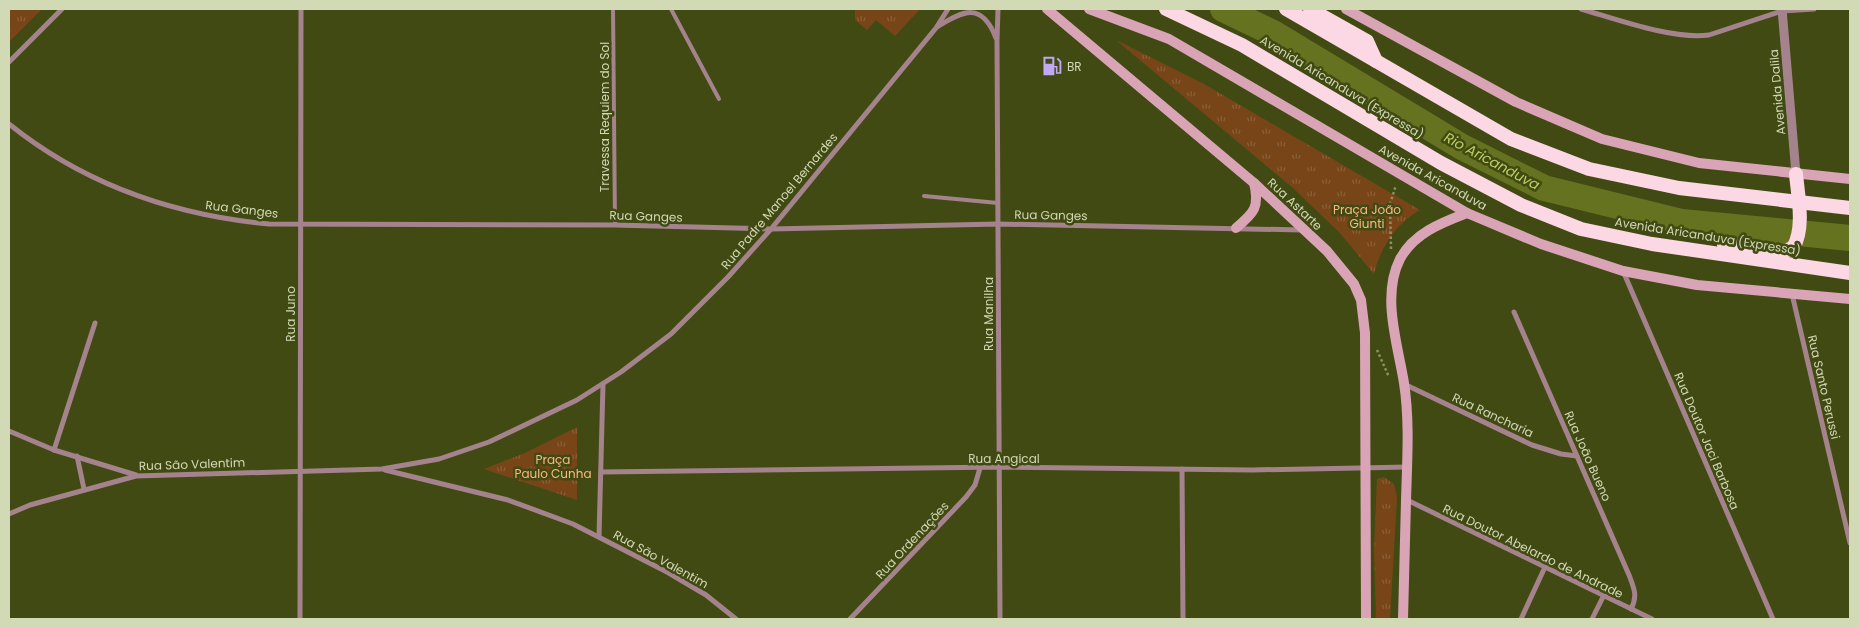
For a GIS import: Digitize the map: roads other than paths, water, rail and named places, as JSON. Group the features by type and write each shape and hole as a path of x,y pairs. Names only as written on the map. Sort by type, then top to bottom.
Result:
{"highway":[{"name":"Avenida Aricanduva (Expressa)","path":"1166,9 1242,45 1424,153 1521,205 1581,229 1652,244 1850,273"},
{"path":"1286,9 1511,139 1590,169 1680,188 1799,208 1850,208"},
{"path":"1310,9 1367,41 1376,61"},
{"path":"1652,244 1666,238 1781,252 1793,248 1798,239 1799,208 1796,174"}],"main road":[{"name":"Rua Astarte","path":"1047,9 1254,184 1305,230 1343,268 1354,284 1361,300 1365,333 1366,619"},
{"name":"Avenida Aricanduva","path":"1089,9 1169,39 1467,213 1541,244 1623,271 1697,285 1850,299"},
{"path":"1346,9 1516,102 1602,139 1699,163 1850,179"},
{"path":"1236,228 1256,207 1258,199 1254,184"},
{"path":"1403,619 1408,467 1404,384 1393,319 1394,275 1400,259 1421,234 1467,213"}],"street":[{"path":"9,62 62,9"},
{"name":"Rua Juno","path":"300,619 301,9"},
{"name":"Rua Padre Manoel Bernardes","path":"602,384 671,334 728,278 771,229 936,28 948,9"},
{"name":"Rua Manilha","path":"998,9 996,41 1000,619"},
{"path":"1581,9 1631,23 1697,36 1709,34 1782,10 1814,9"},
{"name":"Avenida Dalila","path":"1782,10 1796,174"},
{"path":"936,28 960,13 970,12 987,20 996,41"},
{"name":"Rua Ganges","path":"9,124 34,143 66,162 119,189 155,204 223,219 269,224 615,225 771,229 998,224 1305,230"},
{"name":"Rua Doutor Jaci Barbosa","path":"1623,271 1773,619"},
{"name":"Rua Santo Perussi","path":"1792,294 1850,543"},
{"name":"Rua João Bueno","path":"1514,312 1636,593 1636,600 1630,608"},
{"path":"54,450 95,323"},
{"path":"382,470 439,459 489,442 577,400 602,384"},
{"path":"382,470 508,500 572,524 599,537 602,384"},
{"name":"Rua Rancharia","path":"1404,384 1532,444 1561,454 1576,456"},
{"path":"9,431 54,450 136,476"},
{"path":"77,456 84,479 84,489"},
{"name":"Rua Angical","path":"601,472 1000,467 1365,469 1408,467"},
{"name":"Rua Ordenações","path":"850,619 966,497 974,486 980,468"},
{"path":"1182,469 1183,619"},
{"name":"Rua São Valentim","path":"9,514 30,505 136,476 300,470 382,470"},
{"name":"Rua Doutor Abelardo de Andrade","path":"1406,500 1603,597 1652,619"},
{"name":"Rua São Valentim","path":"599,537 706,595 736,619"},
{"path":"1521,619 1544,568"},
{"path":"1592,619 1603,597"}],"lane":[{"name":"Travessa Requiem do Sol","path":"614,9 615,225"},
{"path":"671,9 720,99"},
{"path":"924,196 998,203"}],"waterway":[{"name":"Rio Aricanduva","path":"1223,9 1273,33 1462,147 1544,188 1682,222 1850,238"}],"place":[{"name":"BR","path":"1052,66"}],"park label":[{"name":"Praça João Giunti","path":"1367,216"},
{"name":"Praça Paulo Cunha","path":"553,466"}]}
